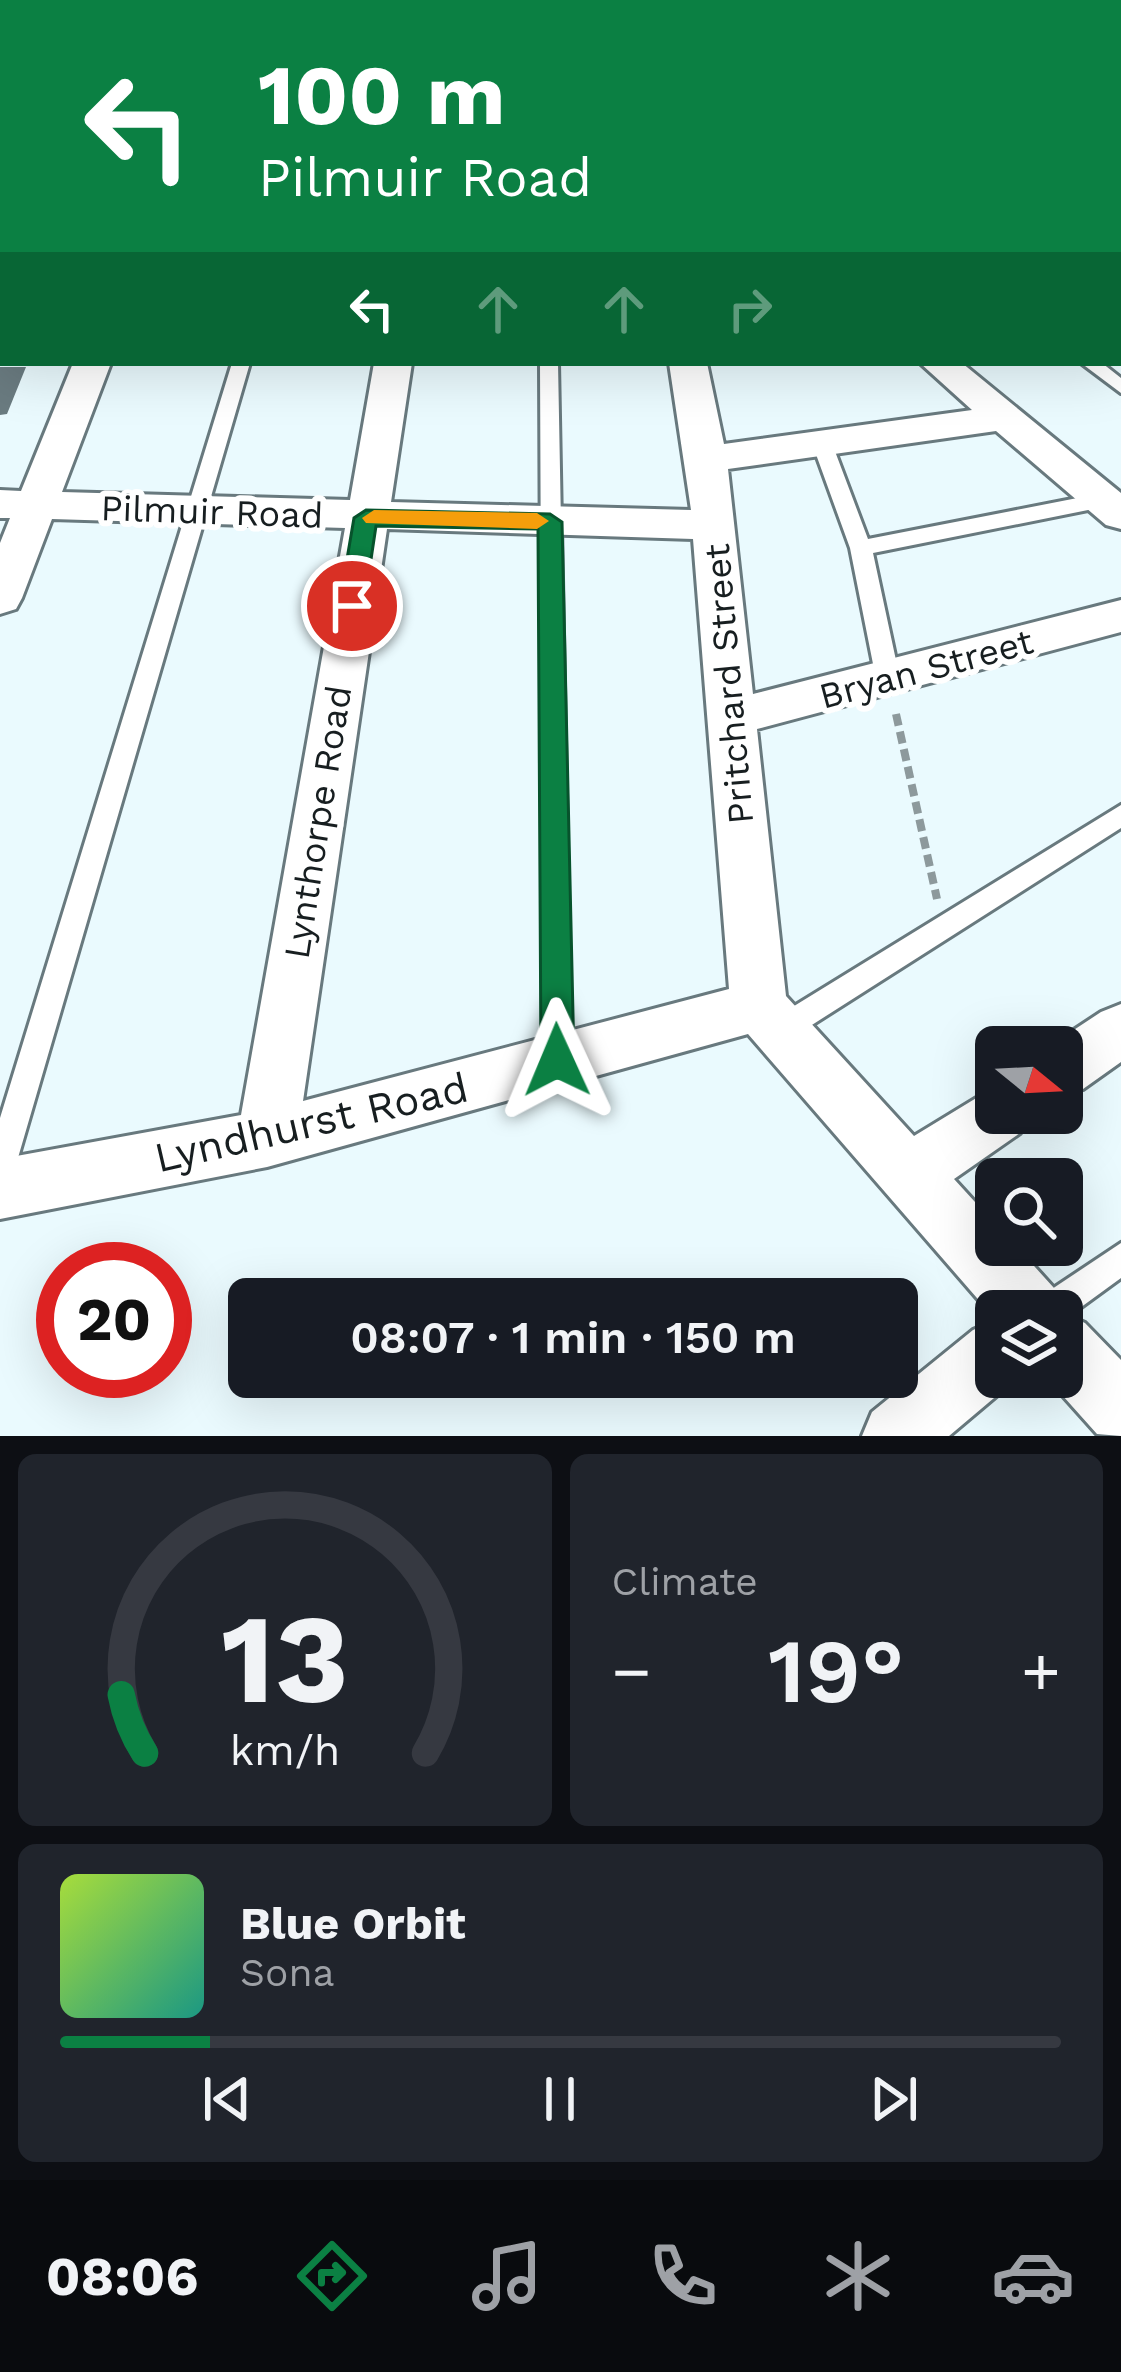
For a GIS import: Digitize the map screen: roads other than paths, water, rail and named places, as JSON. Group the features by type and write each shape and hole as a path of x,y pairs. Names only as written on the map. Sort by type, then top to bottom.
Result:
{"street":[{"path":"0,598 19,504 90,366"},
{"name":"Lynthorpe Road","path":"267,1139 392,366"},
{"name":"Pritchard Street","path":"689,366 707,459 731,718 771,1017"},
{"path":"943,366 1112,508"},
{"path":"707,459 1005,418"},
{"name":"Pilmuir Road","path":"19,504 713,525"},
{"name":"Bryan Street","path":"731,718 1121,616"},
{"path":"771,1017 1012,1290"},
{"name":"Lyndhurst Road","path":"0,1189 267,1139 557,1060 771,1017"},
{"path":"1083,1056 1121,1030"},
{"path":"909,1174 975,1129"},
{"path":"1083,1369 1121,1410"},
{"path":"896,1436 975,1370"}],"lane":[{"path":"0,1168 240,366"},
{"path":"549,366 557,1060"},
{"path":"1094,366 1121,387"},
{"path":"823,446 861,548 888,679"},
{"path":"861,548 1112,508"},
{"path":"771,1017 943,924 1121,814"},
{"path":"1078,1290 1121,1259"}]}
